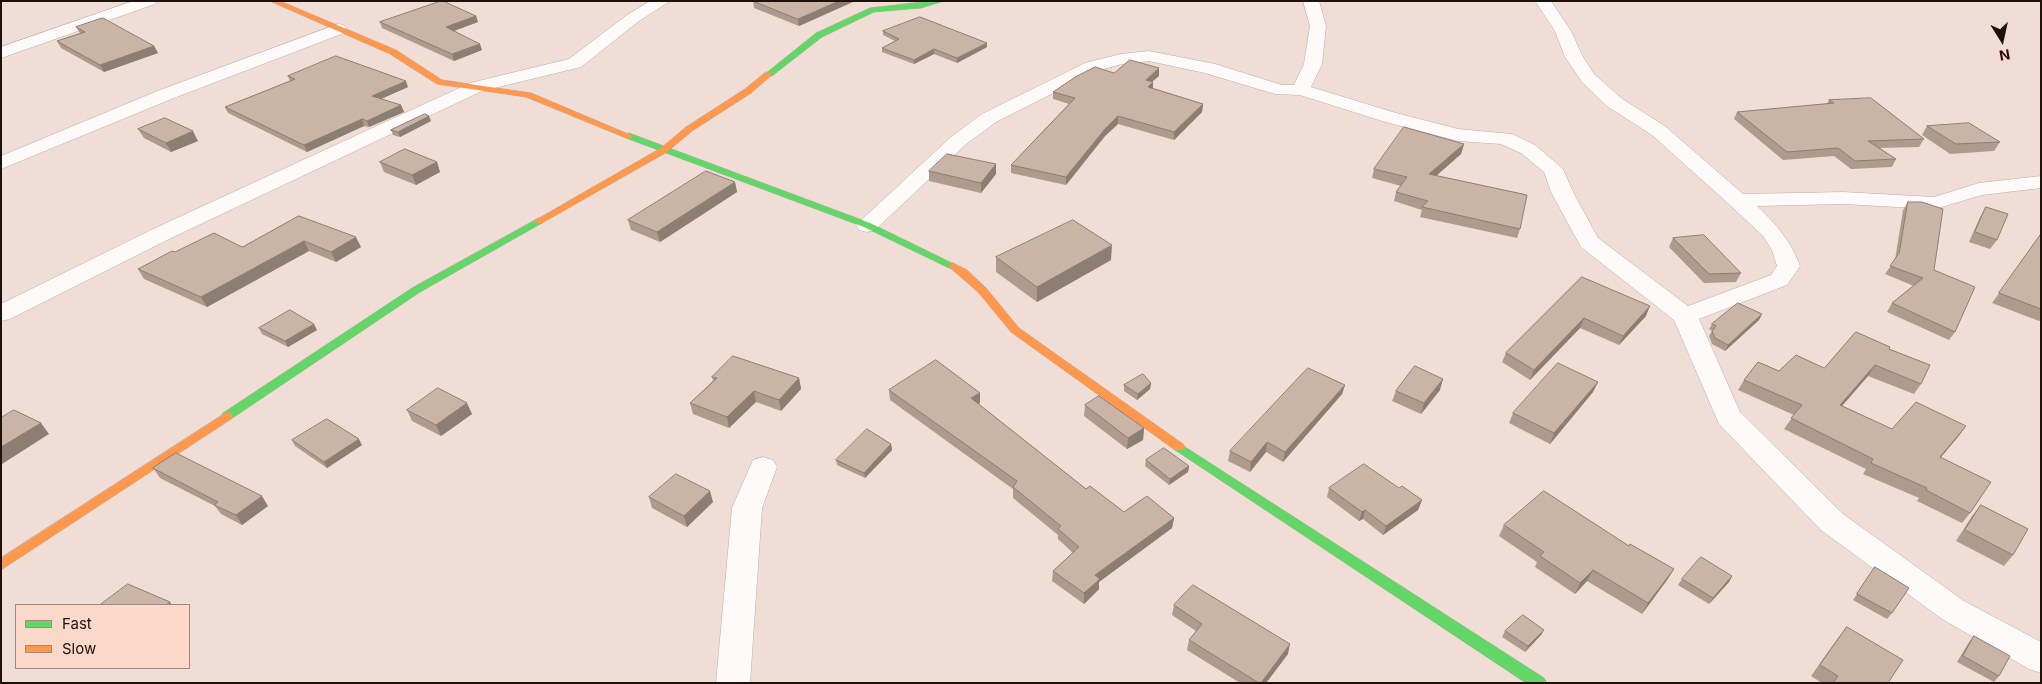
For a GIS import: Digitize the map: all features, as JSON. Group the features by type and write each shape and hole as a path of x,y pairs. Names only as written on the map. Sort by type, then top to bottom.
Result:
{"street":[{"path":"1,53 149,1"},
{"path":"272,1 393,52 440,82 528,95 664,150 867,225 962,272 982,290 1016,330 1162,436 1539,683"},
{"path":"1,314 159,235 476,87 575,63 633,18 662,1"},
{"path":"1,565 416,290 664,150 689,129 748,91 819,35 872,10 921,6 942,1"},
{"path":"1301,90 1313,64 1317,35 1318,26 1311,1"},
{"path":"1543,1 1564,31 1574,57 1588,78 1614,102 1659,131 1738,200 1771,232 1783,250 1790,266 1779,280 1685,316"},
{"path":"1,163 167,94 338,29"},
{"path":"867,225 958,141 989,118 1091,67 1121,58 1148,56 1209,68 1281,90 1301,90 1440,131 1458,135 1505,138 1528,149 1553,169 1562,192 1589,242 1685,316 1729,417 1832,522 1953,610 2041,659"},
{"path":"1738,200 1843,198 1935,203 1979,189 2041,182"},
{"path":"733,683 748,508 763,467"}],"building":[{"path":"441,1 476,16 446,27 480,44 452,54 380,22"},
{"path":"753,1 839,1 798,19"},
{"path":"920,17 987,43 957,58 934,49 914,60 882,48 899,39 883,31"},
{"path":"103,18 154,46 100,65 57,41 85,32 76,27"},
{"path":"336,56 406,81 372,96 401,105 367,121 362,119 304,145 225,107 295,79 288,76"},
{"path":"1130,60 1159,68 1146,80 1153,82 1148,87 1203,104 1174,132 1118,116 1066,177 1011,165 1075,98 1053,92 1095,67 1114,73"},
{"path":"1871,98 1924,139 1868,141 1896,159 1855,161 1838,148 1787,152 1737,112 1834,103 1829,100"},
{"path":"425,114 429,116 398,132 391,130"},
{"path":"165,118 193,131 166,143 138,129"},
{"path":"1969,123 2000,142 1956,144 1927,126"},
{"path":"1404,127 1464,144 1429,174 1527,195 1520,229 1422,207 1428,201 1396,192 1407,177 1374,169"},
{"path":"405,149 437,162 412,175 380,162"},
{"path":"947,154 996,164 981,183 929,171"},
{"path":"706,171 735,182 657,232 628,220"},
{"path":"1908,202 1922,202 1943,209 1934,270 1975,287 1955,332 1892,303 1923,278 1890,266 1899,253"},
{"path":"1986,207 2008,214 1997,240 1975,232"},
{"path":"299,216 356,237 331,252 304,241 201,297 138,269 172,251 175,252 214,233 242,247"},
{"path":"1073,220 1112,245 1037,287 996,257"},
{"path":"2041,234 2041,309 1999,293"},
{"path":"1704,235 1741,273 1709,274 1673,238"},
{"path":"1582,277 1650,306 1623,336 1584,318 1534,370 1506,353"},
{"path":"1738,303 1762,314 1728,345 1715,338 1712,331 1716,326 1712,324"},
{"path":"290,310 314,324 285,341 259,328"},
{"path":"1856,332 1890,347 1889,349 1930,365 1921,384 1875,365 1840,405 1892,429 1916,402 1966,426 1940,457 1991,482 1970,513 1926,490 1927,488 1871,463 1873,459 1791,418 1802,405 1744,380 1758,362 1779,371 1796,355 1824,368"},
{"path":"733,356 799,378 779,400 754,391 727,417 690,403 717,378 712,377"},
{"path":"936,360 980,393 971,398 1086,489 1090,486 1124,512 1147,496 1174,518 1095,575 1100,579 1084,593 1053,571 1079,547 1058,529 1061,526 1013,487 1017,481 889,390"},
{"path":"1558,363 1598,382 1554,433 1513,413"},
{"path":"1415,366 1443,379 1424,403 1396,391"},
{"path":"1308,368 1345,385 1285,452 1267,442 1251,462 1230,451"},
{"path":"1143,374 1151,383 1138,394 1124,385"},
{"path":"438,388 467,403 436,425 407,410"},
{"path":"1099,396 1144,428 1128,438 1085,405"},
{"path":"14,410 41,423 1,447 1,418"},
{"path":"327,419 359,439 324,462 292,440"},
{"path":"867,429 891,444 864,473 836,460"},
{"path":"1164,448 1189,466 1170,479 1146,460"},
{"path":"176,453 262,496 236,515 214,505 218,502 153,468"},
{"path":"1364,464 1399,488 1402,486 1422,500 1386,526 1365,510 1362,512 1329,488"},
{"path":"676,474 710,491 684,516 649,497"},
{"path":"1544,491 1629,546 1630,544 1674,569 1648,603 1593,570 1580,583 1540,556 1544,552 1504,525"},
{"path":"1981,505 2028,529 2013,555 1965,530"},
{"path":"1701,557 1732,576 1713,598 1682,579"},
{"path":"1875,567 1909,588 1892,613 1857,594"},
{"path":"128,584 170,602 167,604 101,604"},
{"path":"1193,585 1290,644 1261,683 1189,640 1202,624 1174,605"},
{"path":"1523,615 1544,630 1528,646 1505,631"},
{"path":"1847,627 1903,660 1888,683 1833,683 1838,676 1820,665"},
{"path":"1974,636 2010,656 1999,676 1963,656"}],"traffic: fast":[{"path":"769,74 819,35 873,10 921,6 941,1"},
{"path":"629,136 867,225 953,266"},
{"path":"227,416 416,290 539,221"},
{"path":"1179,447 1539,683"}],"traffic: slow":[{"path":"273,1 393,52 440,82 528,95 629,136"},
{"path":"539,221 664,150 689,129 748,91 769,74"},
{"path":"953,266 963,272 982,290 1015,330 1179,447"},
{"path":"1,565 227,416"}]}
